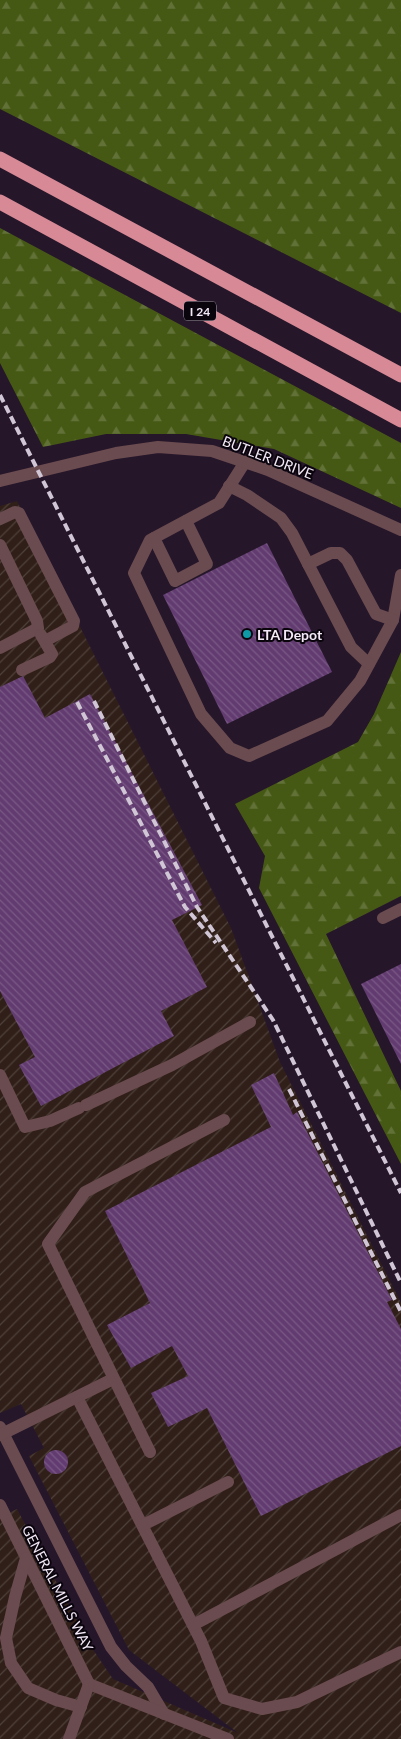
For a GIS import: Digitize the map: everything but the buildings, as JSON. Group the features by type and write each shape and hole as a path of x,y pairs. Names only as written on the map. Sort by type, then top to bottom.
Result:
{"highway":[{"path":"0,159 401,375"},
{"name":"I 24","path":"0,202 401,420"}],"street":[{"name":"BUTLER DRIVE","path":"0,481 116,453 158,447 212,451 268,470 401,530"},
{"path":"244,462 219,503 150,540 134,573 201,714 230,748 249,756 327,721 360,681 393,620 401,575"},
{"path":"229,486 247,495 281,518 292,533 351,648 369,664"},
{"path":"0,520 14,512 19,512 74,621 73,626 45,642"},
{"path":"154,538 175,581 207,564 186,521"},
{"path":"0,545 52,654 22,670"},
{"path":"308,564 331,553 340,554 347,560 376,614 393,620"},
{"path":"0,648 38,628"},
{"path":"382,918 401,908"},
{"path":"0,1075 25,1127 50,1121 172,1065 250,1022"},
{"path":"150,1452 48,1244 84,1192 224,1120"},
{"path":"113,1379 1,1432 111,1647 126,1666 148,1687 164,1714"},
{"path":"77,1397 193,1625 224,1698 262,1709 297,1702 401,1652"},
{"path":"143,1525 228,1482"},
{"name":"GENERAL MILLS WAY","path":"0,1505 89,1684"},
{"path":"193,1625 401,1515"},
{"path":"26,1558 4,1644 11,1663 28,1688 56,1700 81,1707"},
{"path":"69,1739 89,1684 228,1739"}],"shaded area":[{"path":"17,501 231,928 280,1062 401,1303 401,1739 0,1739 0,1517 17,1509 92,1648 113,1679 238,1733 129,1650 29,1456 44,1448 21,1404 0,1413 0,506"}],"green space":[{"path":"0,0 401,0 401,313 0,109"},
{"path":"0,228 401,443 401,508 274,449 186,434 106,434 43,447 0,363"},
{"path":"401,652 401,896 326,934 401,1091 401,1164 259,888 265,856 235,804 358,742 374,714"}],"railway":[{"path":"0,395 401,1193"},
{"path":"94,701 197,907 273,1020 401,1283"},
{"path":"77,702 185,907 216,943"},
{"path":"289,1089 401,1312"}],"place":[{"name":"LTA Depot","path":"247,634"}]}
